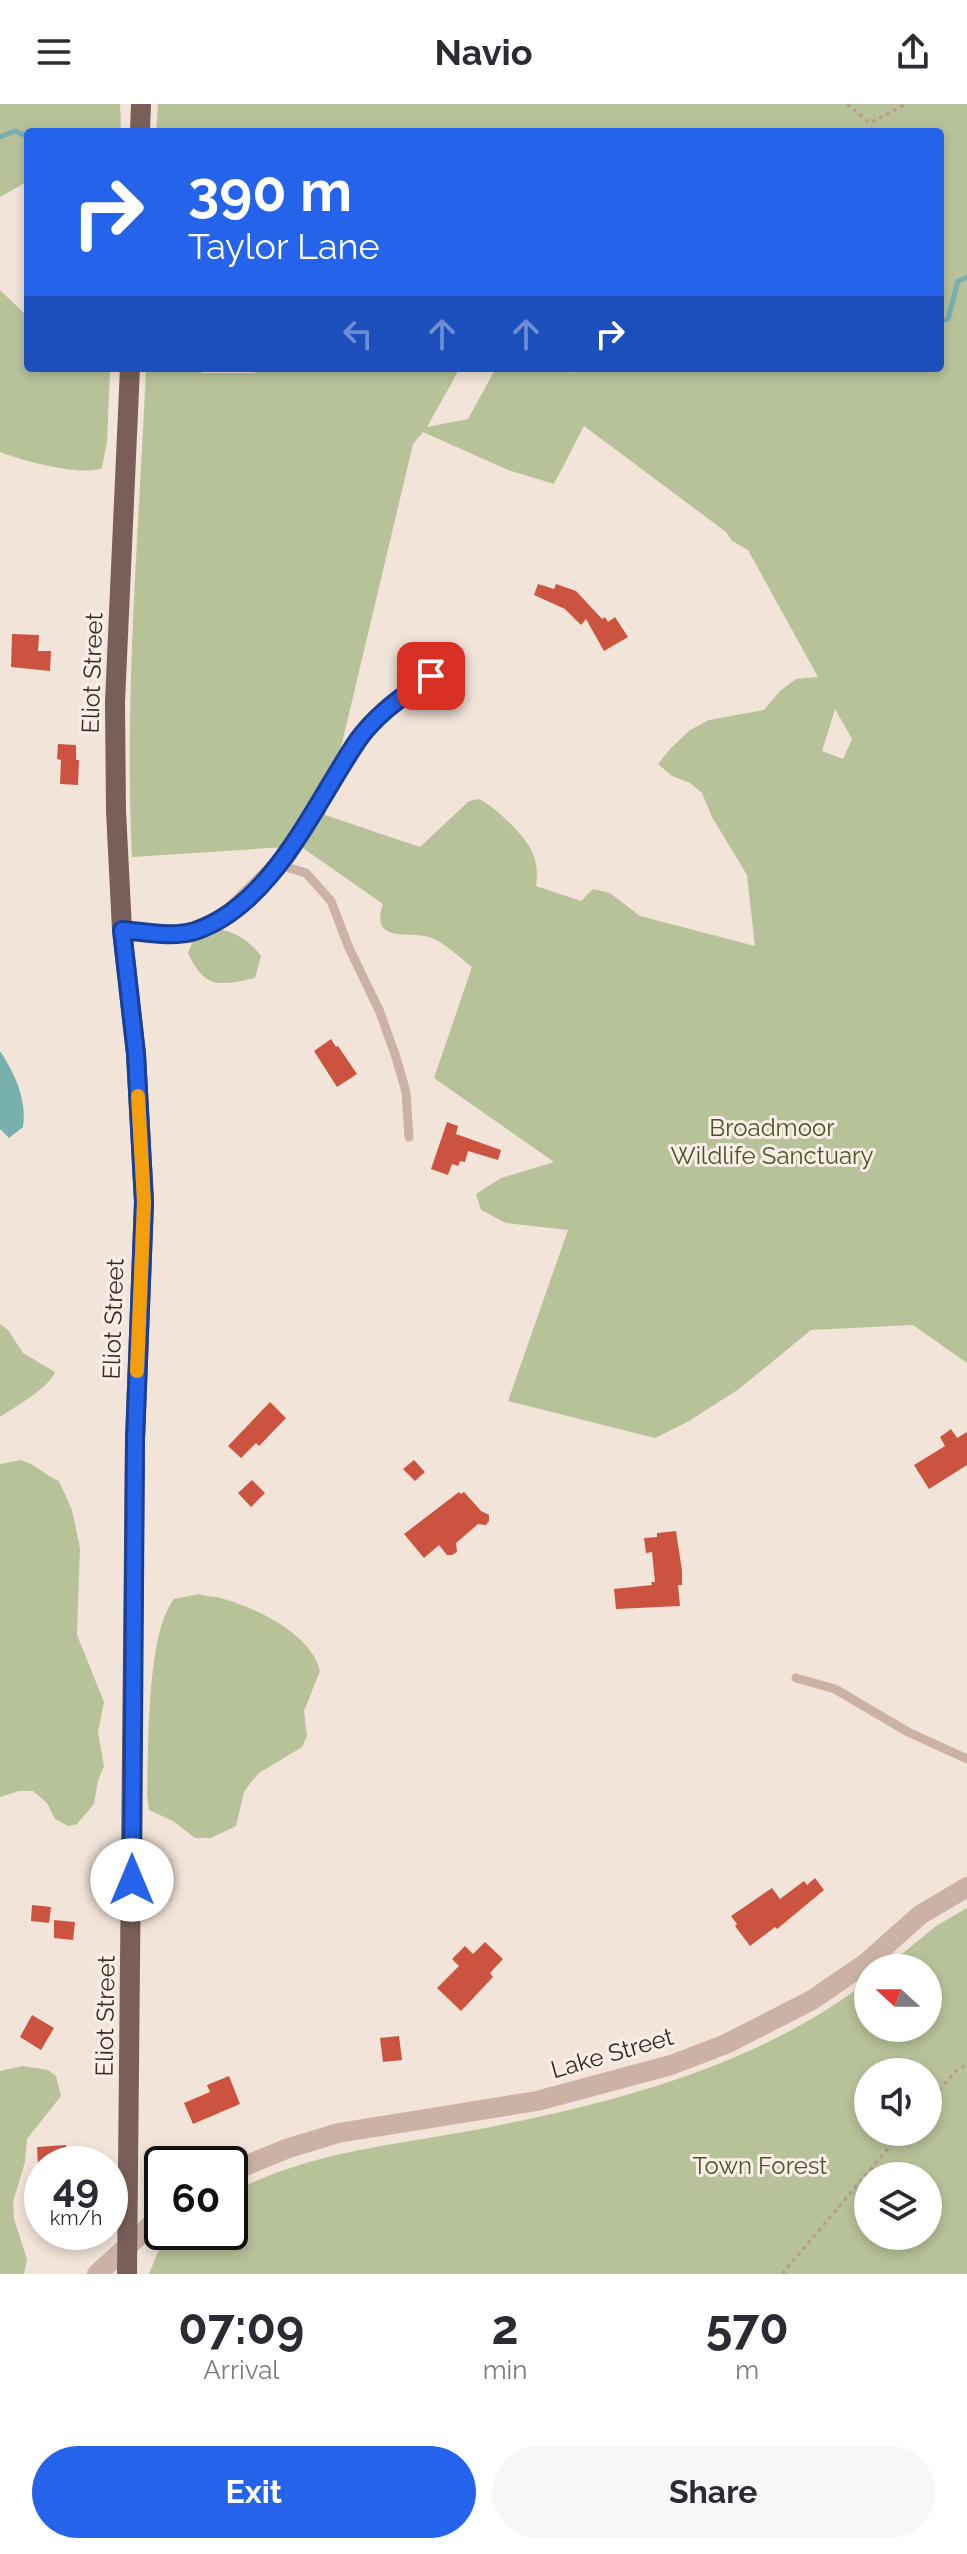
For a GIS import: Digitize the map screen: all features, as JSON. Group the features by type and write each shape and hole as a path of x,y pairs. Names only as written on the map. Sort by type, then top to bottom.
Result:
{"main road":[{"path":"140,128 141,104"},
{"name":"Eliot Street","path":"128,2146 135,1440 144,1202 136,1054 122,930 116,811 115,702 130,372"},
{"name":"Eliot Street","path":"127,2250 127,2274"}],"street":[{"path":"122,930 169,934 193,931 224,918 287,856 360,738 384,710 454,659"},
{"name":"Lake Street","path":"248,2165 338,2133 537,2101 671,2065 712,2050 812,2000 866,1963 920,1915 967,1887"},
{"path":"128,2244 144,2230"},
{"path":"97,2274 122,2250"}],"lane":[{"path":"279,865 306,873 331,901 395,1054 406,1092 409,1137"},
{"path":"796,1678 835,1689 908,1732 967,1759"}],"path":[{"path":"847,104 870,123 906,104"},
{"path":"942,2087 958,2069 967,2065"},
{"path":"782,2274 890,2146"}],"green space":[{"path":"0,104 120,104 120,128 24,128 24,183 0,197"},
{"name":"Broadmoor Wildlife Sanctuary","path":"158,104 967,104 967,1363 913,1325 811,1330 739,1389 689,1421 655,1438 508,1401 568,1230 506,1223 481,1210 476,1194 501,1178 554,1162 434,1078 472,967 434,939 386,930 380,917 383,904 300,846 132,857 131,674 146,372 458,372 427,427 468,419 494,372 944,372 944,128 156,128","holes":["584,426 726,532 732,541 748,550 818,677 796,679 780,691 764,710 709,720 690,730 658,764 702,793 712,817 747,875 755,946 640,916 610,893 593,889 581,901 536,886 536,862 526,842 500,814 479,799 469,801 420,847 325,815 413,444 423,432 508,470 554,484","835,709 852,739 843,759 822,751"]},
{"path":"0,290 24,313 24,372 110,372 107,441 102,468 66,469 0,452"},
{"path":"212,928 234,934 256,950 261,956 255,978 222,983 207,979 200,973 188,953 194,938"},
{"path":"0,1324 8,1330 23,1353 55,1372 39,1391 0,1417"},
{"path":"20,1460 59,1481 72,1510 80,1548 77,1635 104,1702 98,1732 104,1766 94,1804 77,1824 68,1826 55,1819 47,1803 33,1791 19,1791 0,1797 0,1464"},
{"path":"199,1594 238,1603 267,1616 306,1646 320,1671 304,1711 307,1736 302,1747 259,1773 244,1792 236,1826 211,1838 195,1838 173,1821 149,1810 147,1795 151,1692 158,1638 174,1599"},
{"name":"Town Forest","path":"967,1908 967,2274 149,2274 160,2250 248,2250 248,2185 260,2179 347,2153 575,2109 678,2079 777,2038 854,1991 854,2042 942,2042 942,1954 902,1954 936,1926"},
{"path":"23,2066 48,2070 56,2076 61,2096 24,2146 24,2165 13,2202 14,2219 27,2259 24,2274 0,2274 0,2071"}],"water":[{"path":"0,1051 15,1078 23,1107 23,1127 9,1138 0,1129"}],"building":[{"path":"538,584 554,589 556,584 576,591 602,619 605,617 608,622 615,617 628,637 604,651 586,619 581,625 565,609 534,595"},
{"path":"12,634 39,635 38,651 51,651 50,671 11,667"},
{"path":"58,744 76,745 78,785 60,784"},
{"path":"331,1039 357,1074 337,1087 314,1051"},
{"path":"447,1122 458,1126 456,1134 501,1150 498,1160 468,1151 465,1162 460,1161 458,1166 452,1164 448,1175 431,1169"},
{"path":"270,1402 286,1418 259,1446 256,1443 241,1458 228,1446"},
{"path":"951,1429 957,1438 967,1432 967,1465 929,1489 914,1465 945,1446 940,1437"},
{"path":"414,1460 425,1472 415,1481 403,1469"},
{"path":"252,1480 265,1493 251,1507 238,1493"},
{"path":"459,1492 464,1492 481,1511 489,1515 489,1521 486,1525 478,1524 456,1543 457,1552 452,1555 447,1555 439,1545 424,1558 404,1534"},
{"path":"676,1531 682,1571 682,1585 678,1585 680,1606 616,1609 614,1589 652,1585 651,1582 655,1582 652,1552 646,1553 644,1538"},
{"path":"815,1878 824,1890 777,1929 775,1927 750,1946 731,1916 772,1888 780,1899 804,1881 807,1885"},
{"path":"32,1905 51,1907 49,1923 31,1921"},
{"path":"54,1920 75,1922 73,1940 54,1938"},
{"path":"485,1942 503,1959 490,1973 493,1977 461,2011 437,1988 459,1966 452,1959 465,1946 473,1954"},
{"path":"32,2015 54,2028 41,2050 20,2037"},
{"path":"399,2036 402,2060 383,2062 380,2038"},
{"path":"229,2076 240,2104 193,2124 184,2103 210,2092 207,2085"}],"waterway":[{"path":"0,137 15,131 24,135"},
{"path":"944,320 948,319 958,281 967,277"}],"slow traffic":[{"path":"137,1371 144,1202 138,1096"}],"route":[{"path":"132,1880 135,1440 144,1202 136,1054 122,930 169,934 193,931 224,918 287,856 360,738 384,710 431,676"}]}
